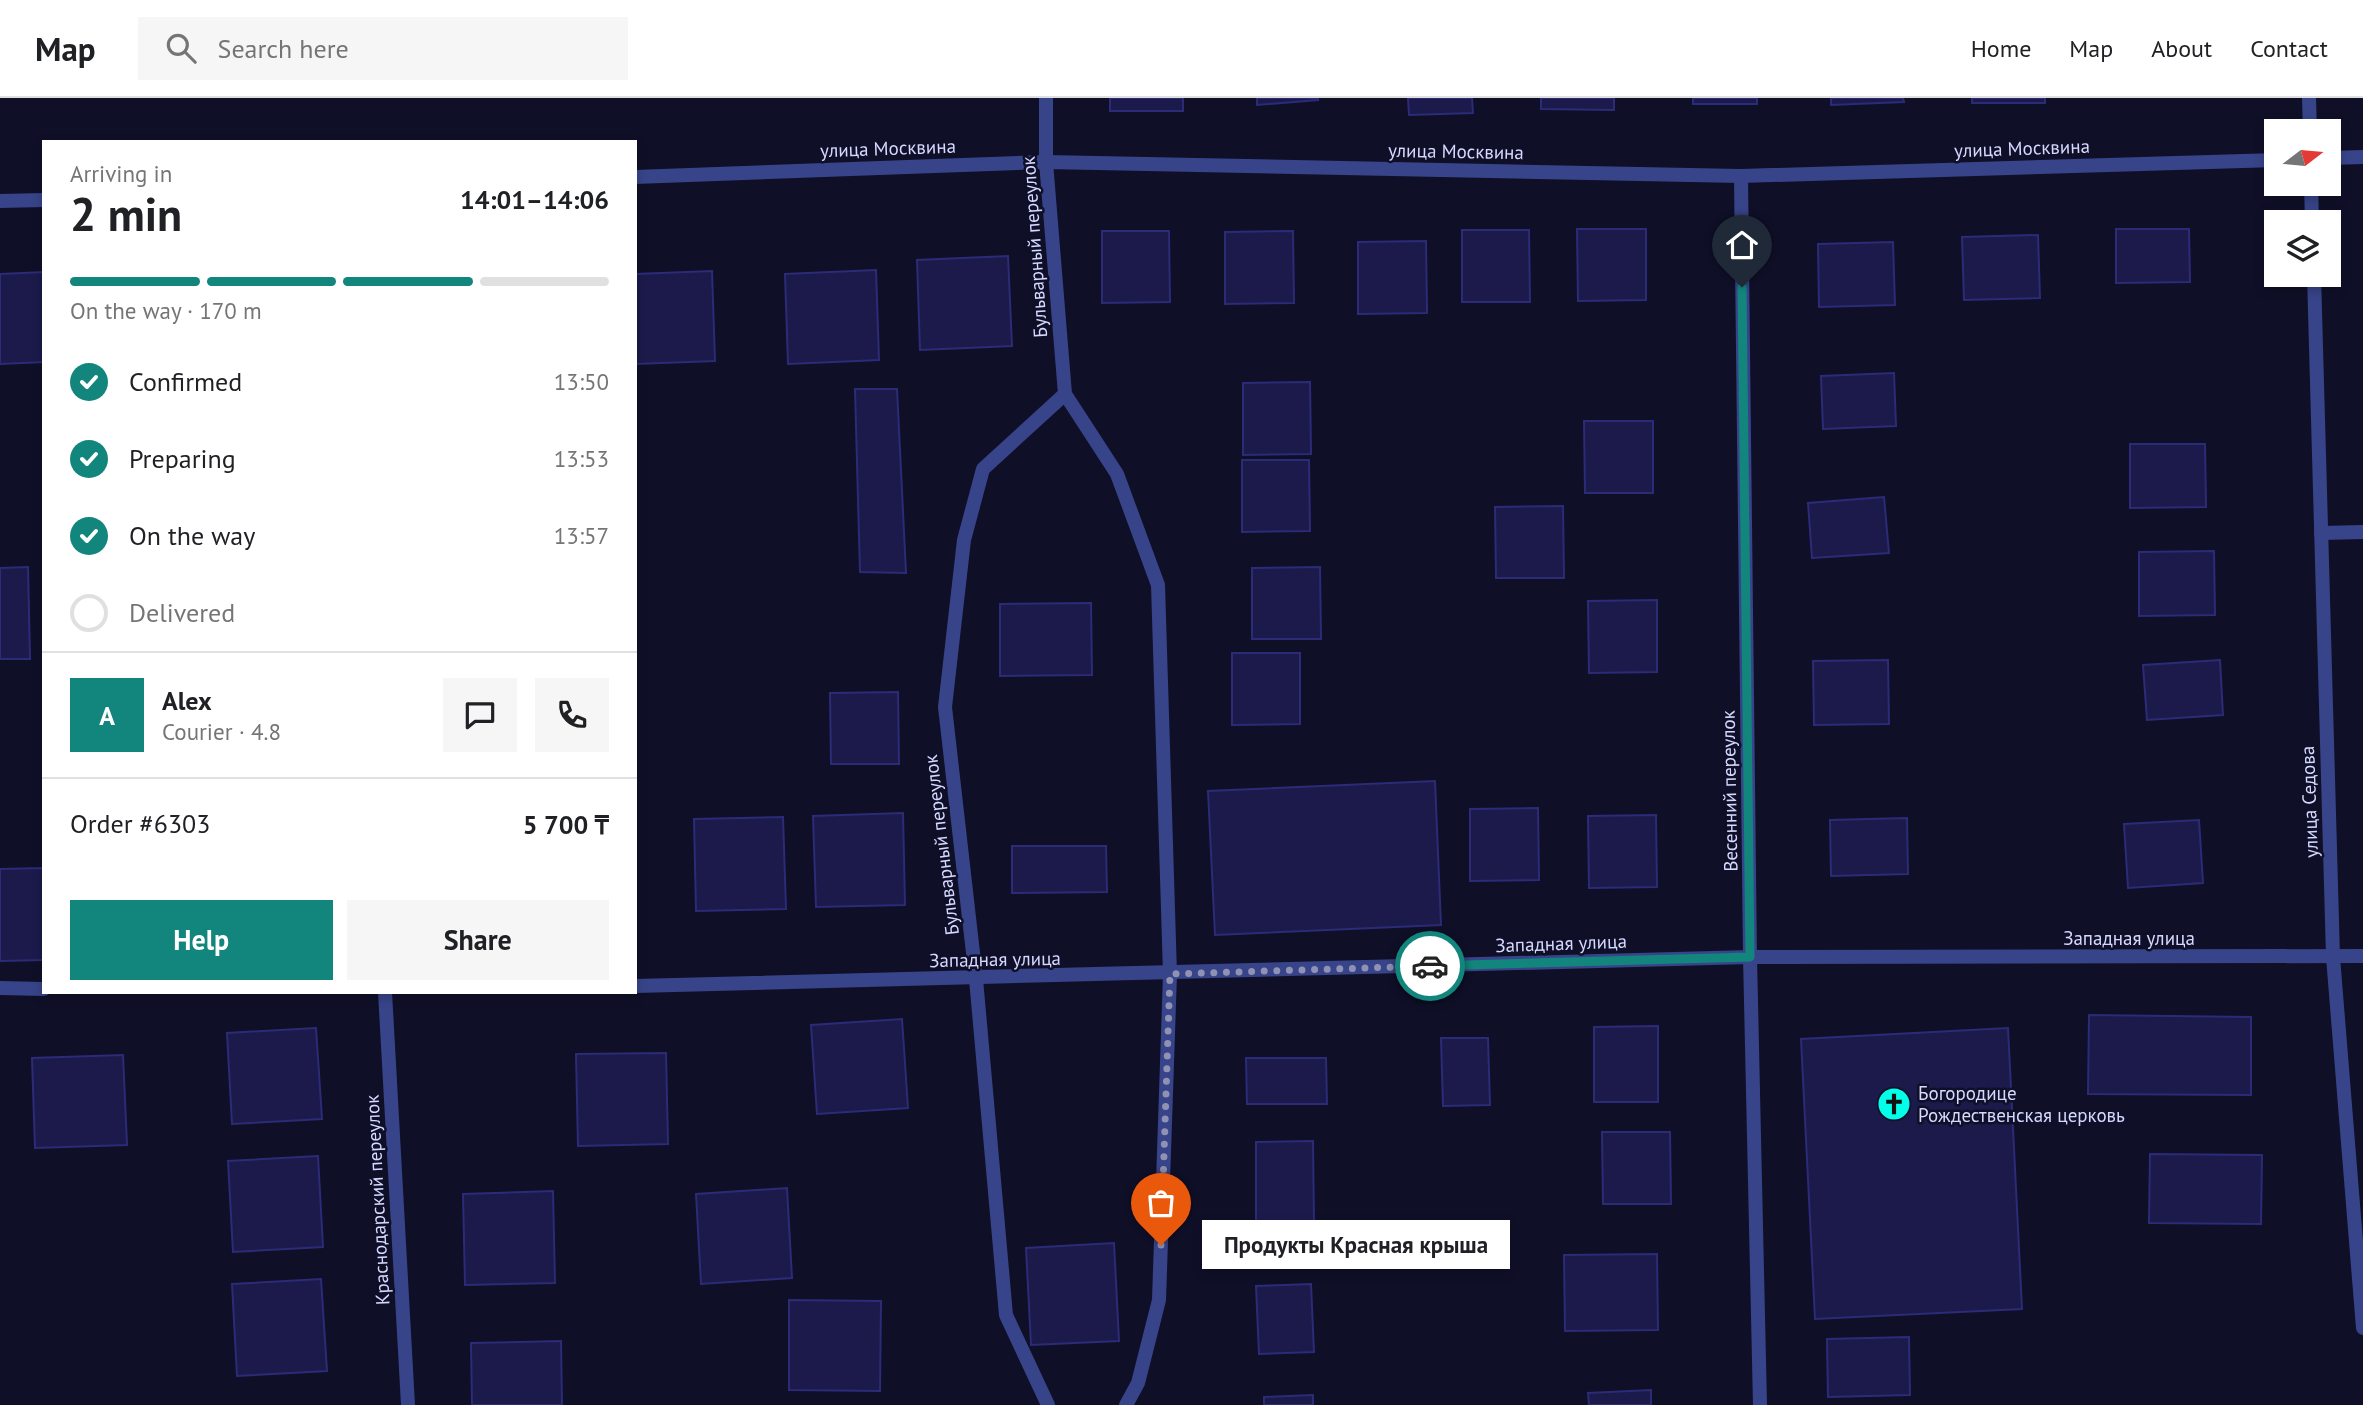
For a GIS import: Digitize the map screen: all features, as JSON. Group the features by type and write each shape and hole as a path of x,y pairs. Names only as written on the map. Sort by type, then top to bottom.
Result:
{"street":[{"name":"Бульварный переулок","path":"1046,98 1046,162 1065,394 1117,474 1158,585 1170,974 1159,1300 1138,1383 1126,1405"},
{"path":"2309,98 2310,119"},
{"path":"2342,158 2363,157"},
{"name":"улица Москвина","path":"637,177 1046,162 1741,176 2264,160"},
{"name":"Весенний переулок","path":"1741,176 1750,957 1760,1405"},
{"path":"0,201 42,200"},
{"name":"улица Седова","path":"2314,287 2333,957 2363,1328"},
{"name":"Бульварный переулок","path":"1048,1405 1006,1315 976,979 945,707 964,540 983,469 1065,394"},
{"path":"2321,533 2363,532"},
{"name":"Западная улица","path":"637,986 1750,957 2363,956"},
{"path":"0,988 42,989"},
{"name":"Краснодарский переулок","path":"385,994 408,1405"}],"building":[{"path":"1110,98 1183,98 1183,111 1110,111"},
{"path":"1257,98 1318,98 1318,100 1257,105"},
{"path":"1408,98 1472,98 1473,113 1409,115"},
{"path":"1541,98 1614,98 1614,110 1541,109"},
{"path":"1693,98 1757,98 1757,104 1693,104"},
{"path":"1831,98 1903,98 1904,102 1831,105"},
{"path":"1972,98 2045,98 2045,103 1972,103"},
{"path":"1577,229 1646,229 1646,300 1578,301"},
{"path":"2116,229 2189,229 2190,282 2116,283"},
{"path":"1462,230 1529,230 1530,302 1462,302"},
{"path":"1102,231 1169,231 1170,302 1102,303"},
{"path":"1293,231 1294,303 1225,304 1225,232"},
{"path":"2038,235 2040,298 1964,300 1962,237"},
{"path":"1426,241 1427,313 1358,314 1358,242"},
{"path":"1893,242 1895,305 1819,307 1818,244"},
{"path":"1008,256 1012,346 920,350 917,260"},
{"path":"876,270 879,360 788,364 785,274"},
{"path":"712,271 715,361 637,364 637,274"},
{"path":"42,272 42,362 0,364 0,274"},
{"path":"1894,373 1896,426 1823,429 1821,376"},
{"path":"1310,382 1311,454 1243,455 1243,383"},
{"path":"855,389 897,389 906,573 860,572"},
{"path":"1584,421 1653,421 1653,493 1585,493"},
{"path":"2130,444 2205,444 2206,507 2130,508"},
{"path":"1242,460 1309,460 1310,531 1242,532"},
{"path":"1884,497 1889,553 1812,558 1808,503"},
{"path":"1563,506 1564,578 1496,578 1495,507"},
{"path":"2214,551 2215,615 2139,616 2139,552"},
{"path":"28,567 30,659 0,659 0,568"},
{"path":"1320,567 1321,639 1252,639 1252,568"},
{"path":"1657,600 1657,672 1589,673 1588,601"},
{"path":"1091,603 1092,675 1000,676 1000,604"},
{"path":"1232,653 1300,653 1300,724 1232,725"},
{"path":"1888,660 1889,724 1814,725 1813,661"},
{"path":"2220,660 2223,715 2147,720 2143,665"},
{"path":"898,692 899,764 831,764 830,693"},
{"path":"1435,781 1441,925 1215,935 1208,791"},
{"path":"1538,808 1539,880 1470,881 1470,809"},
{"path":"903,813 905,905 816,907 813,816"},
{"path":"1656,815 1657,887 1589,888 1588,816"},
{"path":"783,817 786,909 696,911 694,819"},
{"path":"1907,818 1908,874 1831,876 1830,820"},
{"path":"2199,820 2203,883 2128,888 2124,824"},
{"path":"1012,846 1106,846 1107,892 1012,893"},
{"path":"42,868 42,960 0,961 0,869"},
{"path":"2089,1015 2251,1017 2251,1095 2088,1094"},
{"path":"902,1019 908,1108 817,1114 811,1025"},
{"path":"1658,1026 1658,1102 1594,1102 1594,1027"},
{"path":"316,1028 322,1119 232,1124 227,1033"},
{"path":"2008,1028 2022,1309 1815,1319 1801,1039"},
{"path":"1441,1038 1488,1038 1490,1105 1443,1106"},
{"path":"666,1053 668,1144 578,1146 576,1054"},
{"path":"123,1055 127,1145 35,1148 32,1058"},
{"path":"1246,1058 1326,1058 1327,1104 1247,1104"},
{"path":"1602,1132 1670,1132 1671,1204 1603,1204"},
{"path":"1313,1141 1314,1224 1256,1225 1256,1142"},
{"path":"2150,1154 2262,1155 2261,1224 2149,1223"},
{"path":"318,1156 323,1247 233,1252 228,1161"},
{"path":"787,1188 792,1278 701,1284 696,1194"},
{"path":"553,1191 555,1283 465,1285 463,1194"},
{"path":"1114,1243 1119,1341 1031,1345 1026,1248"},
{"path":"1657,1254 1658,1330 1565,1331 1564,1255"},
{"path":"321,1279 327,1371 237,1376 232,1284"},
{"path":"1311,1284 1314,1352 1259,1354 1256,1286"},
{"path":"789,1300 881,1301 880,1391 789,1390"},
{"path":"1909,1337 1910,1395 1828,1397 1827,1339"},
{"path":"561,1341 562,1405 472,1405 471,1343"},
{"path":"1651,1390 1651,1405 1589,1405 1588,1393"},
{"path":"1313,1395 1313,1405 1264,1405 1264,1397"}],"way so far":[{"path":"1161,1245 1170,974 1430,966"}],"place":[{"name":"Богородице Рождественская церковь","path":"1894,1104"},
{"name":"Продукты Красная крыша","path":"1161,1245"}],"route":[{"path":"1430,966 1750,957 1742,287"}]}
